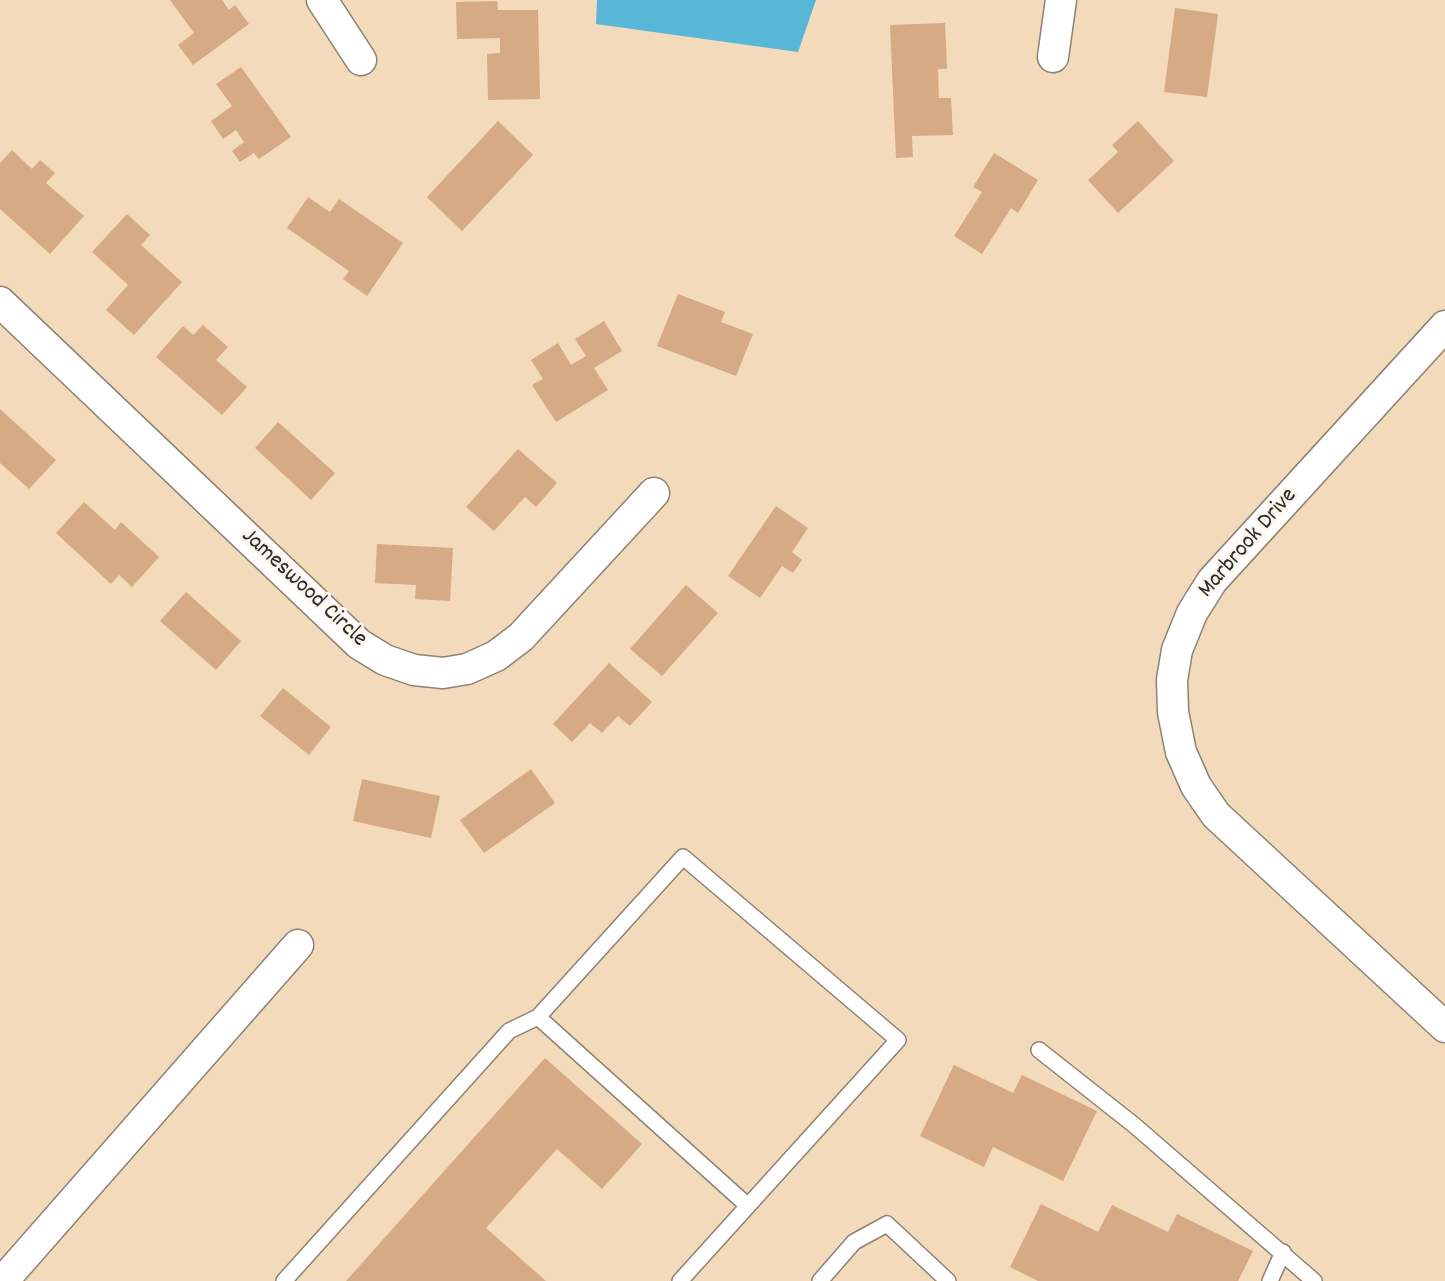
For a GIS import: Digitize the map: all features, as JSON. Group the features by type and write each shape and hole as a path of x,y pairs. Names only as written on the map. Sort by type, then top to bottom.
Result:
{"street":[{"path":"322,0 361,60"},
{"path":"1053,57 1061,0"},
{"name":"Jameswood Circle","path":"0,302 359,644 385,660 414,670 443,673 467,669 496,656 521,637 654,493"},
{"name":"Marbrook Drive","path":"1445,326 1212,581 1192,613 1177,650 1172,680 1173,712 1182,752 1196,786 1216,815 1445,1027"},
{"path":"3,1281 298,945"}],"lane":[{"path":"284,1281 509,1031 538,1017 683,857 898,1040 680,1281"},
{"path":"538,1017 748,1206"},
{"path":"1039,1050 1134,1125 1314,1281"},
{"path":"820,1281 854,1242 887,1224 946,1280"},
{"path":"1270,1281 1283,1252"}],"water":[{"path":"597,0 816,0 798,52 596,24"}],"building":[{"path":"170,0 222,0 229,10 235,5 249,24 193,65 178,45 194,33"},
{"path":"497,1 498,10 538,10 540,99 488,100 487,54 500,53 500,38 457,39 456,2"},
{"path":"1175,8 1218,14 1207,97 1164,92"},
{"path":"945,23 947,69 938,69 939,98 951,98 953,135 912,136 913,157 896,158 890,25"},
{"path":"241,67 291,137 259,159 254,153 240,162 232,151 244,142 236,130 223,139 211,121 232,106 216,84"},
{"path":"498,121 533,155 462,231 427,197"},
{"path":"1138,121 1174,161 1118,213 1088,180 1118,152 1112,145"},
{"path":"12,150 32,169 40,160 55,173 46,183 84,216 50,254 0,209 0,163"},
{"path":"994,153 1038,180 1018,213 1011,208 982,254 954,236 982,192 973,187"},
{"path":"308,197 330,212 339,199 403,243 367,296 343,279 349,271 287,228"},
{"path":"127,214 150,235 141,245 182,282 134,335 106,310 128,285 92,252"},
{"path":"678,294 725,312 721,322 753,334 736,376 657,346"},
{"path":"604,321 622,351 594,368 608,390 556,422 532,385 543,379 531,360 558,343 571,365 586,356 575,339"},
{"path":"203,325 228,347 216,360 247,387 222,415 156,357 183,326 193,335"},
{"path":"0,409 56,460 29,489 0,463"},
{"path":"278,422 335,473 311,500 255,448"},
{"path":"518,449 557,483 536,507 525,497 494,531 466,507"},
{"path":"84,502 115,530 121,522 159,557 132,587 119,575 111,584 56,533"},
{"path":"776,506 808,528 792,552 802,560 793,573 782,566 760,598 728,576"},
{"path":"377,544 453,548 450,601 415,599 416,585 375,583"},
{"path":"686,585 718,613 662,676 630,649"},
{"path":"186,592 241,641 216,670 160,621"},
{"path":"609,663 652,702 630,726 618,716 602,733 590,723 572,742 553,724"},
{"path":"283,688 331,727 309,755 260,716"},
{"path":"531,769 555,803 484,853 460,820"},
{"path":"362,779 440,796 431,838 353,821"},
{"path":"545,1058 642,1144 602,1189 557,1149 486,1228 546,1281 346,1281"},
{"path":"954,1065 1013,1093 1022,1075 1097,1111 1063,1181 993,1147 984,1167 920,1136"},
{"path":"1041,1204 1098,1232 1112,1205 1168,1232 1177,1214 1253,1251 1238,1281 1038,1281 1010,1267"}]}
